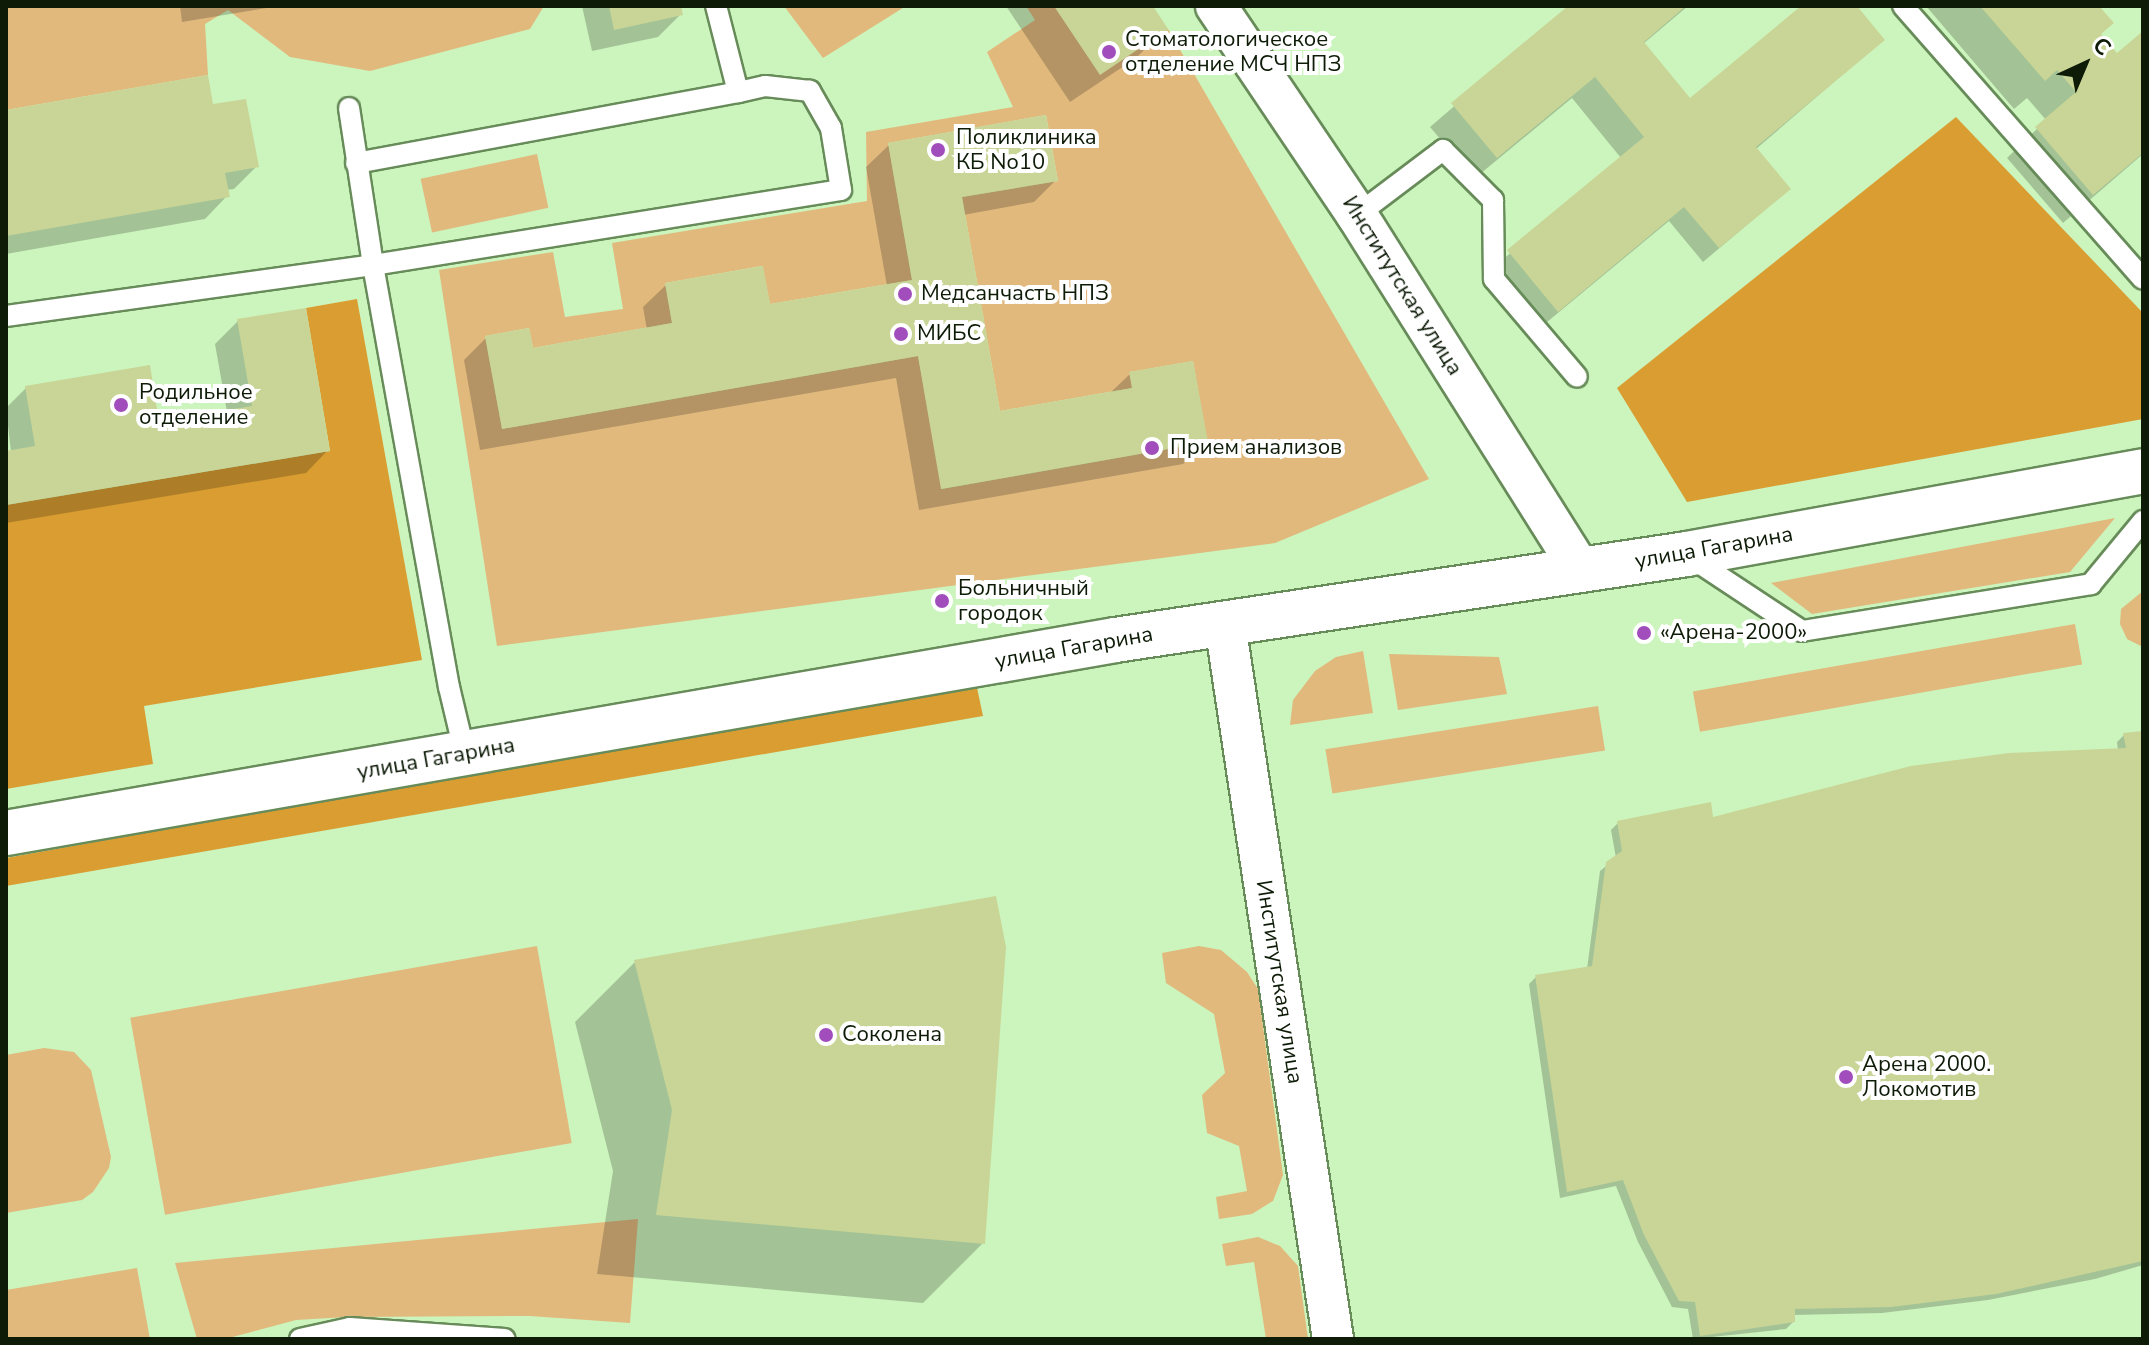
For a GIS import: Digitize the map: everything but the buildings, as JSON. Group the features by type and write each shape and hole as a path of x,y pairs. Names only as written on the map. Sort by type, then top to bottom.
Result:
{"main road":[{"name":"улица Гагарина","path":"6,833 1115,640 1687,554 2143,471"}],"street":[{"name":"Институтская улица","path":"1216,6 1357,215 1581,571"},
{"name":"Институтская улица","path":"1225,624 1333,1339"}],"lane":[{"path":"716,6 738,92"},
{"path":"1903,6 2143,279"},
{"path":"6,316 373,265 841,190 831,128 810,91 765,86 356,163"},
{"path":"349,108 373,265 449,687 465,754"},
{"path":"1357,215 1443,150 1493,200 1494,279 1577,377"},
{"path":"1687,554 1802,631 2091,584 2143,521"},
{"path":"300,1339 350,1328 505,1339"}],"shaded area":[{"path":"6,6 544,6 530,29 370,71 290,57 228,10 205,24 208,75 6,110"},
{"path":"784,6 906,6 823,58"},
{"path":"1026,6 1054,6 1100,74 1168,29 1429,479 1275,543 497,646 439,270 553,252 565,317 623,309 612,243 867,201 866,132 1013,107 987,52 1035,20","holes":["1046,115 1058,181 962,197 1000,411 1132,388 1130,372 1193,361 1207,442 942,489 918,356 502,429 485,336 529,328 533,348 672,323 665,283 762,266 770,304 912,280 888,143"]},
{"path":"1956,117 2143,313 2143,419 1687,502 1617,388"},
{"path":"537,154 548,208 432,233 421,179"},
{"path":"357,299 422,660 144,706 153,764 6,789 6,505 330,451 306,308"},
{"path":"2115,518 2070,572 1812,614 1771,583"},
{"path":"2143,591 2143,647 2127,639 2120,624 2121,609"},
{"path":"2075,624 2082,664 1700,732 1693,691"},
{"path":"1363,651 1373,713 1290,725 1293,700 1315,671 1336,657"},
{"path":"1389,654 1499,657 1507,694 1398,710"},
{"path":"976,683 983,716 6,886 6,858"},
{"path":"1598,706 1605,750 1332,794 1325,749"},
{"path":"537,946 572,1143 165,1215 130,1018"},
{"path":"1199,946 1221,950 1247,972 1258,989 1283,1175 1273,1201 1252,1214 1219,1219 1216,1197 1247,1191 1239,1146 1207,1133 1202,1095 1225,1073 1214,1014 1166,983 1162,953"},
{"path":"44,1048 74,1052 91,1070 111,1157 109,1168 93,1192 82,1200 6,1213 6,1055"},
{"path":"638,1219 630,1323 530,1316 347,1317 296,1320 225,1339 197,1339 175,1263"},
{"path":"1258,1237 1280,1246 1298,1266 1308,1339 1266,1339 1254,1262 1226,1266 1222,1244"},
{"path":"137,1268 150,1339 6,1339 6,1290"}],"place":[{"name":"Стоматологическое отделение МСЧ НПЗ","path":"1109,52"},
{"name":"Поликлиника КБ No10","path":"938,150"},
{"name":"Медсанчасть НПЗ","path":"905,294"},
{"name":"МИБС","path":"901,334"},
{"name":"Родильное отделение","path":"121,405"},
{"name":"Прием анализов","path":"1152,448"},
{"name":"Больничный городок","path":"942,601"},
{"name":"«Арена-2000»","path":"1644,633"},
{"name":"Соколена","path":"826,1035"},
{"name":"Арена 2000. Локомотив","path":"1846,1077"}]}
